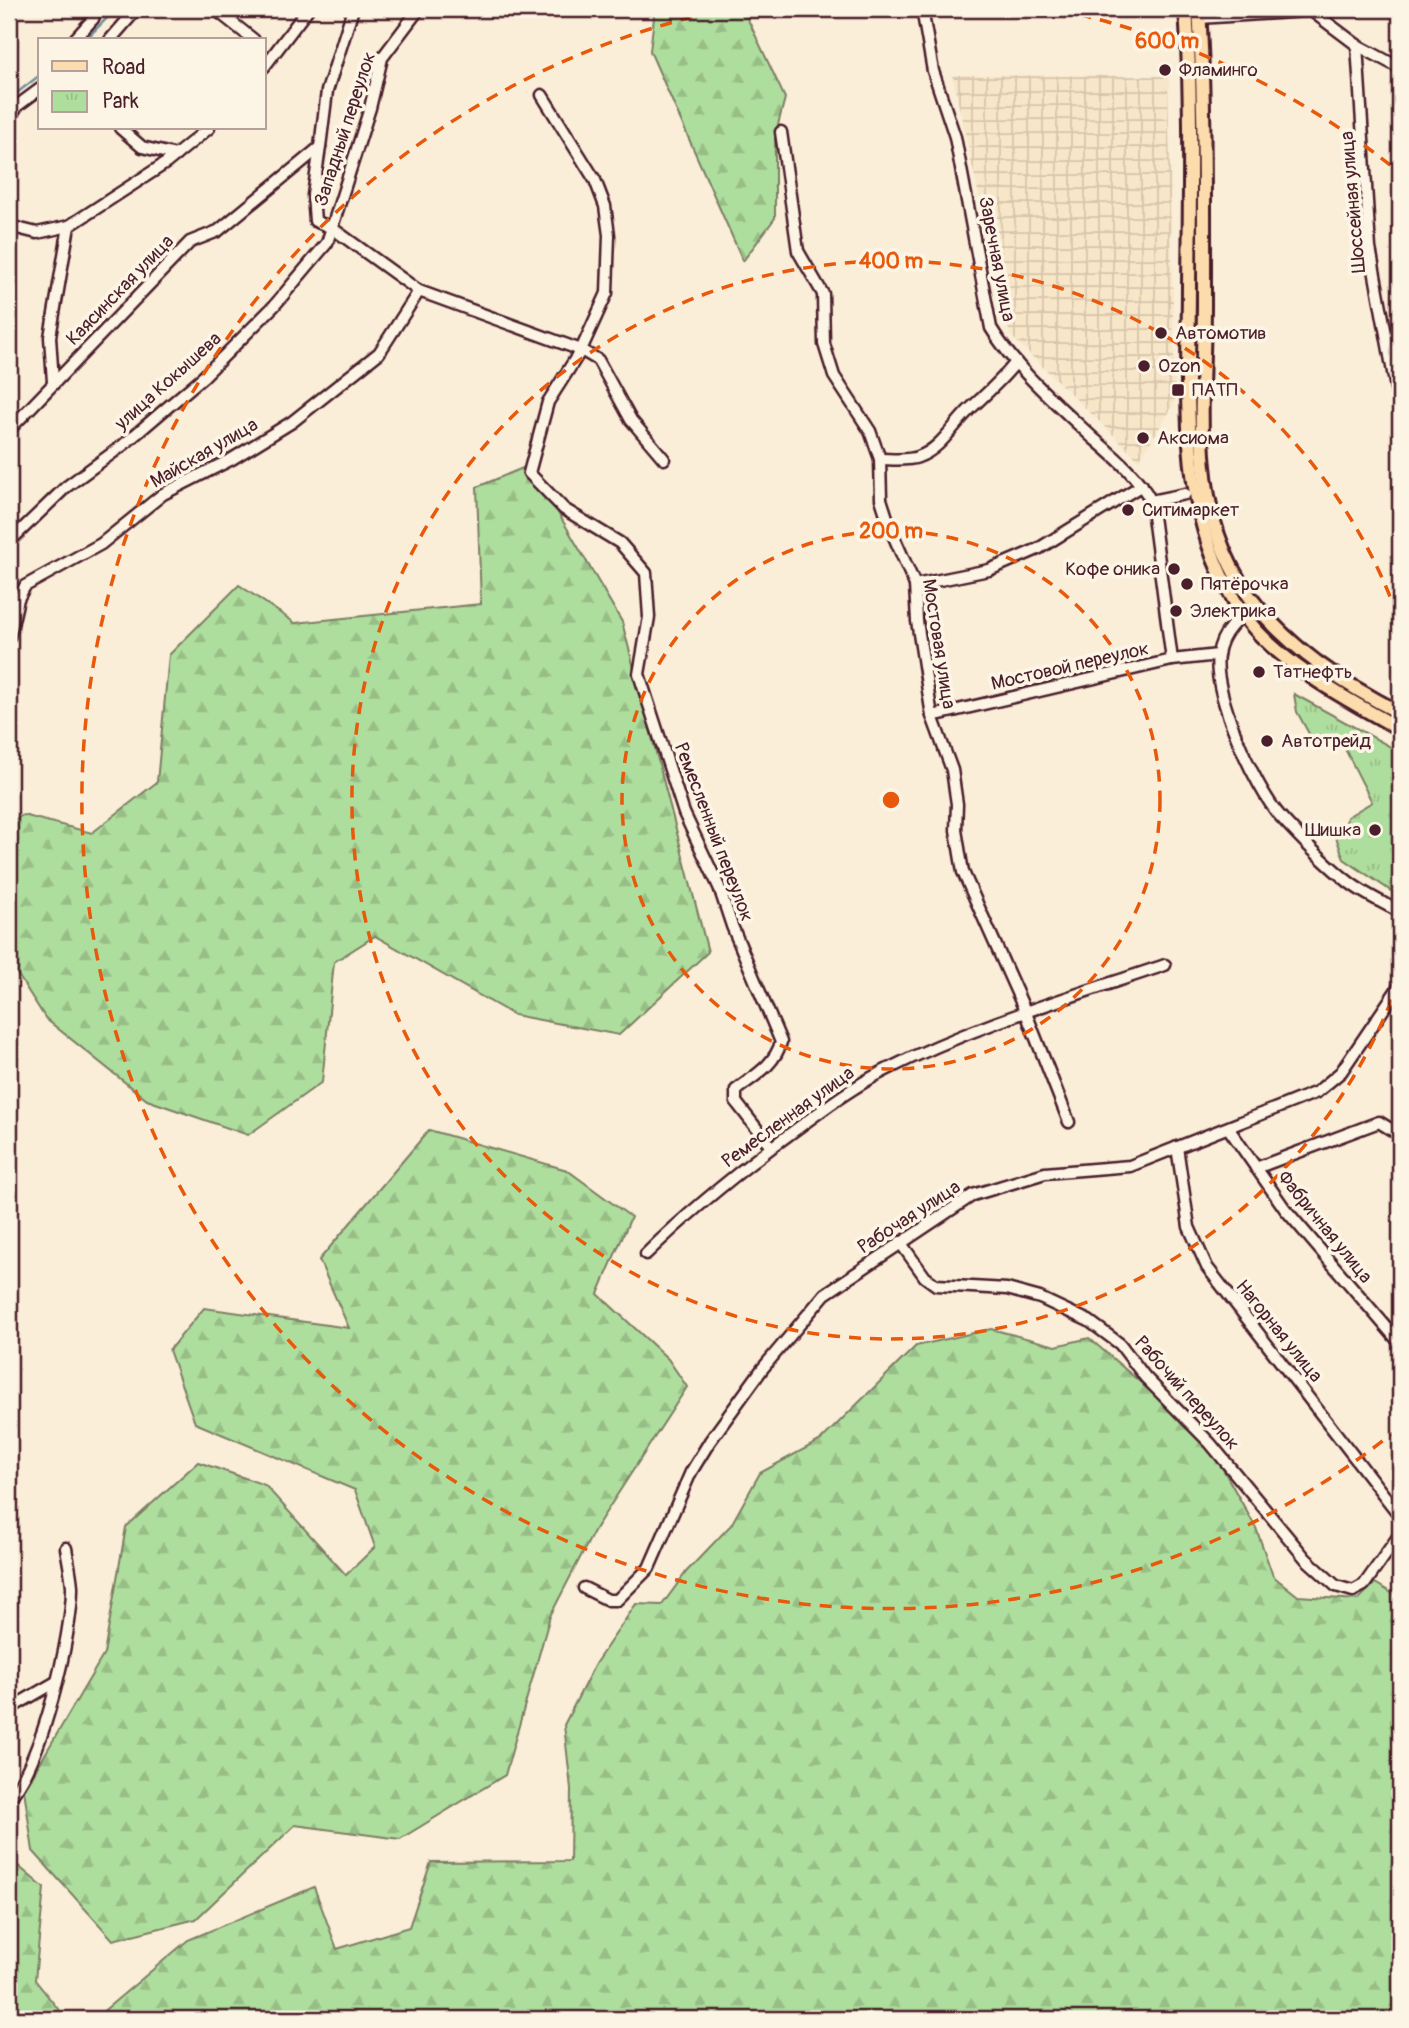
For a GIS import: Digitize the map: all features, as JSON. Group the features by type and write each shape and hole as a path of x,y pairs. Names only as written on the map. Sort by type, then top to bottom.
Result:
{"main road":[{"path":"1186,9 1190,453 1200,520 1221,578 1243,615 1267,641 1293,662 1400,729"},
{"path":"1199,13 1204,464 1207,491 1220,540 1230,566 1255,606 1278,630 1316,660 1400,713"}],"street":[{"path":"76,38 93,19 96,9"},
{"path":"112,38 137,9"},
{"path":"215,9 251,38"},
{"path":"266,63 308,9"},
{"path":"353,9 327,91 313,195 315,221 331,228 419,291 529,334 581,350 598,360 631,420 664,459"},
{"name":"Западный переулок","path":"331,228 370,108 382,58 418,9"},
{"name":"Заречная улица","path":"922,9 933,71 956,136 991,328 1016,362 1142,485 1151,501"},
{"path":"1199,13 1313,12 1337,9"},
{"path":"1313,12 1357,45 1400,68"},
{"name":"Шоссейная улица","path":"1357,45 1370,248 1400,410"},
{"path":"9,119 17,106 38,90"},
{"path":"542,95 595,180 605,206 609,235 607,293 581,350"},
{"path":"122,130 142,147 176,155"},
{"path":"9,226 37,233 69,226 176,155 207,130"},
{"name":"Мостовая улица","path":"781,132 798,251 823,294 824,344 834,376 870,432 880,459 881,499 915,585 932,716 952,770 957,804 956,830 963,872 1026,1013 1069,1122"},
{"name":"Каясинская улица","path":"9,430 190,242 218,231 320,147"},
{"path":"53,382 50,337 69,226"},
{"name":"улица Кокышева","path":"9,542 66,487 122,446 203,377 274,306 327,243 331,228"},
{"name":"Майская улица","path":"9,638 18,599 25,586 101,544 163,494 232,459 292,422 379,353 419,291"},
{"name":"Ремесленный переулок","path":"581,350 548,402 529,473 564,509 620,543 646,573 649,617 639,674 684,813 719,887 736,938 781,1042 777,1055 769,1065 736,1090 736,1102 771,1147"},
{"path":"880,459 918,458 951,433 968,411 995,388 1016,362"},
{"path":"915,585 989,570 1038,549 1142,485"},
{"path":"1172,660 1151,501 1185,494"},
{"path":"1255,606 1229,627 1218,655 1218,675 1225,706 1273,808 1347,881 1400,912"},
{"name":"Мостовой переулок","path":"932,716 1172,660 1218,655"},
{"name":"Ремесленная улица","path":"646,1254 671,1229 771,1147 848,1091 886,1070 975,1030 1165,965"},
{"name":"Рабочая улица","path":"584,1588 608,1600 617,1600 649,1568 691,1472 763,1368 825,1294 973,1195 1045,1173 1130,1166 1317,1092 1342,1072 1400,985"},
{"path":"1256,1168 1379,1122 1400,1135"},
{"name":"Фабричная улица","path":"1229,1129 1285,1209 1400,1343"},
{"name":"Нагорная улица","path":"1177,1147 1189,1227 1207,1267 1400,1516"},
{"name":"Рабочий переулок","path":"900,1242 925,1276 936,1285 953,1289 1007,1289 1041,1298 1089,1321 1120,1344 1144,1377 1210,1443 1306,1559 1336,1586 1353,1591 1364,1585 1400,1534"},
{"path":"9,1798 17,1790 28,1765 64,1650 72,1585 66,1548"},
{"path":"9,1709 56,1682"}],"shaded area":[{"path":"952,75 1168,76 1175,403 1139,460 1010,335"}],"green space":[{"path":"655,9 743,9 785,98 775,136 775,218 743,261 650,51"},
{"path":"530,465 622,622 708,952 619,1035 514,1015 375,936 334,962 322,1082 248,1135 147,1100 46,1019 9,961 9,823 23,815 92,833 157,782 169,655 239,585 295,623 481,604 477,487"},
{"path":"1294,694 1400,752 1400,897 1344,859 1336,837 1345,830 1347,817 1372,802 1341,741 1318,750 1297,712"},
{"path":"429,1130 567,1170 631,1217 598,1294 668,1359 687,1387 595,1529 550,1616 505,1775 400,1839 295,1825 196,1919 113,1940 33,1851 24,1790 104,1654 126,1527 198,1462 265,1485 346,1575 375,1547 355,1490 195,1423 169,1350 204,1308 349,1328 319,1260"},
{"path":"991,1329 1056,1346 1089,1338 1206,1439 1256,1528 1273,1576 1298,1596 1358,1600 1375,1583 1400,1598 1400,2019 94,2019 188,1940 314,1887 337,1949 409,1927 431,1862 570,1861 571,1789 564,1725 595,1664 636,1604 662,1605 687,1571 731,1525 760,1473 821,1440 916,1346"},
{"path":"9,1858 44,1888 35,1980 66,2019 9,2019"}],"waterway":[{"path":"87,38 116,9"},
{"path":"9,99 38,77"}],"place":[{"name":"Фламинго","path":"1165,70"},
{"name":"Автомотив","path":"1161,333"},
{"name":"Ozon","path":"1144,366"},
{"name":"ПАТП","path":"1178,390"},
{"name":"Аксиома","path":"1143,438"},
{"name":"Ситимаркет","path":"1128,510"},
{"name":"Кофе оника","path":"1174,569"},
{"name":"Пятёрочка","path":"1187,584"},
{"name":"Электрика","path":"1176,611"},
{"name":"Татнефть","path":"1259,672"},
{"name":"Автотрейд","path":"1267,741"},
{"name":"Шишка","path":"1375,830"}]}
